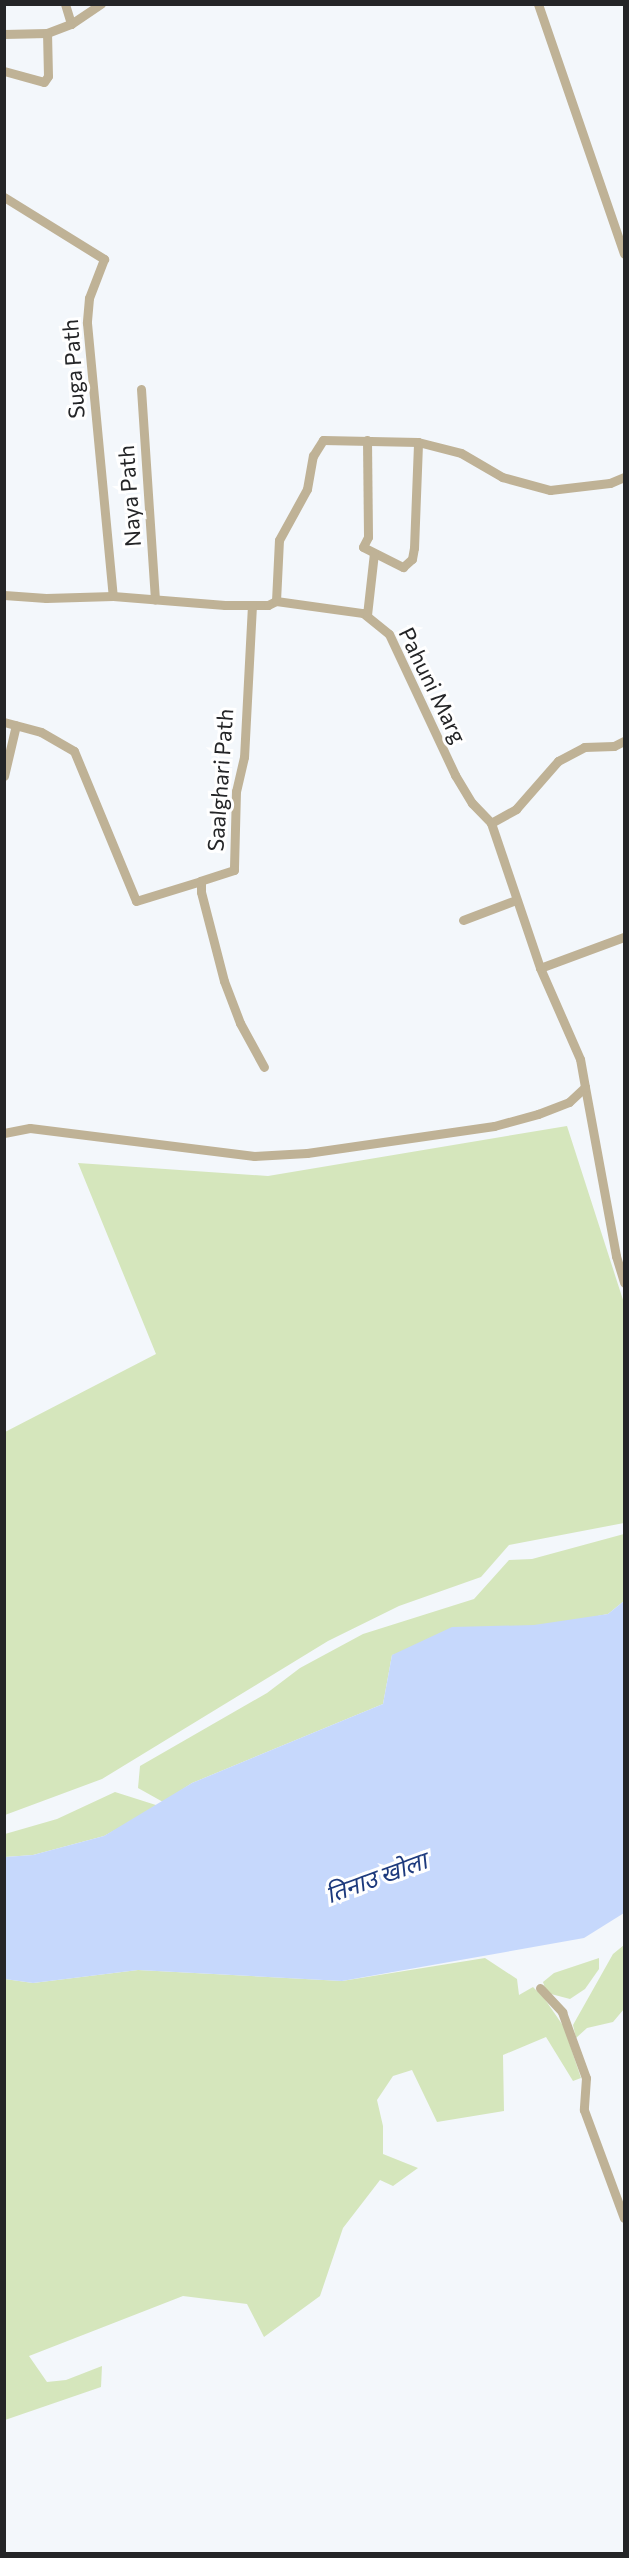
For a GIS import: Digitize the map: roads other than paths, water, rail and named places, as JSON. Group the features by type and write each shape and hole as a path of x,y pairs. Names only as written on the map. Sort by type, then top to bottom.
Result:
{"street":[{"path":"65,4 71,24"},
{"path":"4,34 47,33 71,24 101,4"},
{"path":"538,4 624,254"},
{"path":"4,72 44,82 48,76 47,33"},
{"name":"Suga Path","path":"4,197 104,259 89,298 87,323 113,596"},
{"name":"Naya Path","path":"141,389 155,600"},
{"path":"276,601 279,540 307,489 316,448 322,440 418,442 461,453 502,477 550,490 610,483 624,477"},
{"path":"366,440 368,537 363,547 403,567 412,559 418,442"},
{"path":"367,615 374,553"},
{"name":"Pahuni Marg","path":"4,595 113,596 252,606 276,601 367,615 389,634 455,775 472,803 491,823"},
{"name":"Saalghari Path","path":"252,606 244,756 236,791 234,870 201,881 224,981 240,1023 264,1067"},
{"path":"4,722 41,732 74,751 136,901 201,881"},
{"path":"4,776 15,725"},
{"path":"624,741 614,746 584,747 558,761 516,810 491,823 540,968 580,1059 624,1283"},
{"path":"463,920 516,900"},
{"path":"540,968 624,937"},
{"path":"4,1133 30,1128 254,1156 307,1153 494,1126 569,1102 585,1087"},
{"path":"540,1988 562,2012 586,2078 584,2110 624,2218"}],"water":[{"name":"तिनाउ खोला","path":"624,1601 624,1913 584,1938 342,1981 138,1970 33,1983 5,1979 5,1857 33,1855 104,1836 192,1783 383,1704 392,1655 452,1627 534,1625 608,1614"}]}
